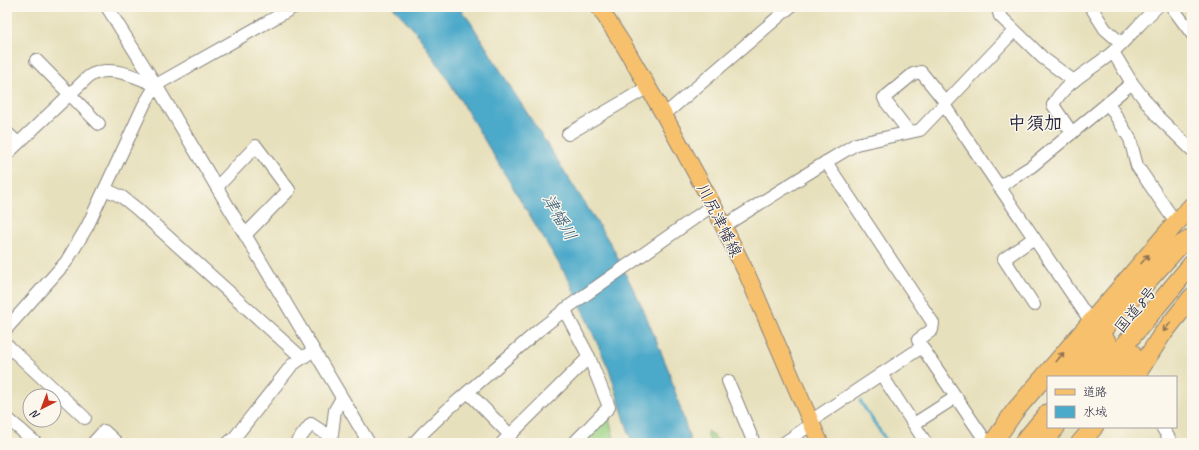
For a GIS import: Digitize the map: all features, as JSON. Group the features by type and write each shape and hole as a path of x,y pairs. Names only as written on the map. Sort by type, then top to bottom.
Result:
{"highway":[{"path":"1047,376 1094,326 1176,223 1192,206"},
{"path":"1060,376 1124,308 1179,246 1192,239"},
{"name":"国道8号","path":"1079,376 1192,239"},
{"path":"1126,376 1146,333 1186,284 1192,265"},
{"name":"国道8号","path":"1099,376 1192,265"},
{"path":"1126,376 1161,336 1192,297"},
{"path":"998,436 1014,412 1047,377"},
{"path":"998,436 1009,430 1047,390"},
{"path":"1023,443 1047,414"},
{"path":"1043,443 1055,428"},
{"path":"1067,443 1078,428"},
{"path":"1080,443 1093,428"}],"main road":[{"name":"川尻津幡線","path":"599,7 648,86 724,226 747,274 820,443"}],"street":[{"path":"107,7 156,85 369,443"},
{"path":"7,328 66,262 87,227 144,105 156,85 294,7"},
{"path":"1000,7 998,9 1000,16 1043,58 1074,81"},
{"path":"1091,7 1117,48 1132,83 1158,117 1192,150"},
{"path":"1072,133 1053,105 1055,100 1074,81 1117,48 1157,7"},
{"path":"1172,7 1192,34"},
{"path":"664,115 782,9"},
{"path":"724,226 856,144 920,130 1014,30"},
{"path":"36,60 99,124"},
{"path":"7,154 69,94 88,77 98,72 112,71 133,76 156,85"},
{"path":"908,132 884,98 913,74 921,72 945,104 999,187 1094,326"},
{"path":"999,187 1032,166 1132,83"},
{"path":"568,134 648,86"},
{"path":"1108,103 1130,139 1137,166 1176,223"},
{"path":"7,133 18,143"},
{"path":"217,187 256,146 288,190 245,235"},
{"path":"826,162 933,323 932,330 918,340 987,443"},
{"path":"106,189 122,197 136,208 302,358"},
{"path":"414,443 430,426 539,330 568,307 713,205"},
{"path":"1034,238 1004,259 1034,305"},
{"path":"568,307 570,321 589,356 609,407 574,443"},
{"path":"7,345 85,418"},
{"path":"784,443 804,430 811,422 922,347"},
{"path":"235,441 292,365 314,350"},
{"path":"468,392 506,439 589,356"},
{"path":"881,374 926,443"},
{"path":"728,381 754,443"},
{"path":"914,424 956,397"},
{"path":"331,440 335,410 342,398"},
{"path":"7,418 36,443"},
{"path":"296,443 311,424 331,440"},
{"path":"1163,428 1172,443"},
{"path":"93,443 104,431 117,443"}],"green space":[{"path":"608,415 615,443 580,443"},
{"path":"707,431 721,443 710,443"}],"water":[{"name":"津幡川","path":"393,7 458,7 470,21 612,246 643,309 668,369 691,443 632,443 610,372 570,282 444,73 416,32"}],"waterway":[{"path":"860,401 888,443"}],"district":[{"name":"中須加","path":"1035,123"}]}
